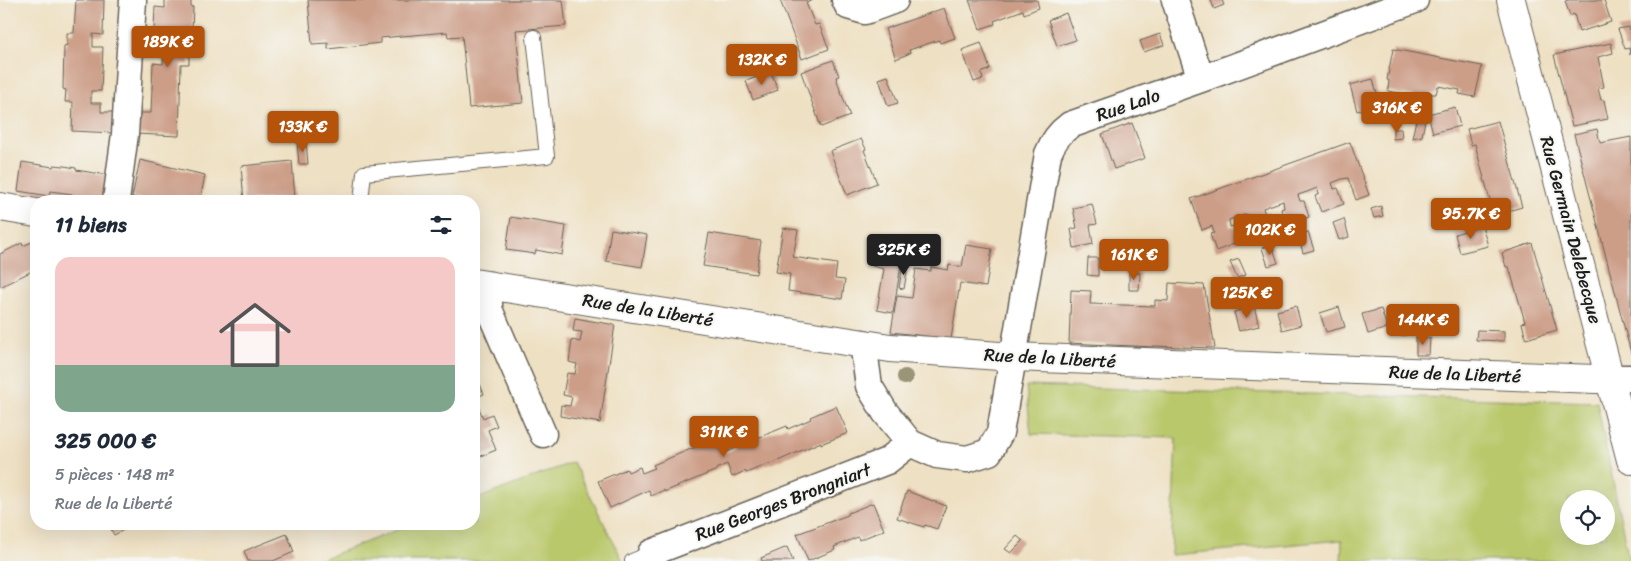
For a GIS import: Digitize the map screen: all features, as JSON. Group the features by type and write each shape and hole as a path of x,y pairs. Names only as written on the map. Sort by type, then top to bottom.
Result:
{"street":[{"path":"117,195 125,134 133,0"},
{"path":"846,0 848,6 865,11 894,0"},
{"path":"1175,0 1201,79"},
{"name":"Rue Lalo","path":"910,443 937,455 967,460 989,452 1000,433 1048,154 1052,143 1059,133 1070,125 1415,0"},
{"name":"Rue Germain Delebecque","path":"1511,0 1621,378 1631,460"},
{"path":"0,207 30,212"},
{"path":"481,284 489,309 543,434"},
{"name":"Rue de la Liberté","path":"481,284 890,348 1012,357 1595,379 1621,378"},
{"path":"863,344 869,386 885,412 910,443"},
{"name":"Rue Georges Brongniart","path":"642,557 887,460 910,443"}],"lane":[{"path":"362,195 364,173 547,156 534,37"}],"green space":[{"path":"1026,386 1597,402 1615,490 1560,490 1560,545 1615,545 1615,491 1629,561 1341,561 1342,540 1171,555 1176,438 1031,434"},
{"path":"573,462 623,561 317,561 397,530 480,530 480,498"}],"building":[{"path":"76,0 104,0 103,35 93,34 93,47 103,47 101,91 91,91 91,103 101,103 101,112 115,112 114,133 72,131 73,102 65,102 66,90 63,89 64,46 67,45 67,33 74,33"},
{"path":"165,0 191,0 191,7 193,7 189,64 181,64 179,136 136,134 137,113 151,113 153,63 163,64 164,51 153,50 155,7 165,8"},
{"path":"308,0 563,0 566,26 516,30 523,103 469,108 462,36 448,37 447,32 380,38 380,43 328,49 328,43 312,44"},
{"path":"780,0 813,0 806,3 815,25 819,24 829,49 802,59"},
{"path":"969,0 1037,0 1039,8 1024,14 1023,10 994,21 995,24 980,29"},
{"path":"1211,0 1222,0 1224,5 1214,9"},
{"path":"1604,0 1611,22 1579,32 1574,14 1570,16 1565,1"},
{"path":"944,8 955,38 940,43 939,40 909,50 910,53 896,59 885,29"},
{"path":"1066,13 1076,40 1057,46 1048,20"},
{"path":"1629,27 1631,36 1630,55 1629,48 1625,49 1618,29"},
{"path":"1160,34 1164,45 1144,52 1140,41"},
{"path":"981,43 990,69 981,73 983,79 974,82 962,50"},
{"path":"1611,43 1613,53 1598,57 1604,87 1598,88 1601,100 1604,100 1608,119 1572,126 1554,55"},
{"path":"1393,49 1482,66 1475,97 1459,94 1460,90 1438,86 1436,94 1430,94 1422,136 1412,138 1421,97 1388,91 1389,80 1387,80"},
{"path":"833,60 839,76 836,77 850,116 821,127 801,72"},
{"path":"771,72 778,90 753,100 746,81"},
{"path":"888,76 898,103 888,106 879,79"},
{"path":"1373,79 1380,105 1357,111 1350,85"},
{"path":"1455,107 1460,126 1433,133 1428,114"},
{"path":"1498,121 1522,207 1491,216 1487,201 1490,200 1475,144 1471,145 1467,129"},
{"path":"1132,123 1145,158 1114,169 1102,134"},
{"path":"1393,129 1401,129 1402,138 1393,139"},
{"path":"1597,129 1600,143 1631,137 1631,353 1574,134"},
{"path":"861,139 877,183 847,195 830,151"},
{"path":"306,141 308,164 299,164 297,142"},
{"path":"1350,142 1369,195 1356,200 1348,178 1342,179 1332,183 1334,189 1338,188 1344,204 1321,212 1315,196 1319,194 1317,188 1298,195 1300,201 1304,201 1309,217 1286,225 1281,209 1284,208 1283,201 1263,208 1265,214 1269,213 1275,229 1252,238 1246,221 1249,220 1247,214 1229,220 1230,227 1234,226 1239,242 1216,251 1210,234 1214,233 1212,226 1202,230 1191,199"},
{"path":"140,160 205,175 201,195 132,195"},
{"path":"292,161 295,195 243,195 241,166"},
{"path":"22,162 53,167 54,165 64,166 107,175 104,195 72,195 50,191 49,195 43,195 18,191"},
{"path":"1092,204 1097,224 1090,225 1093,244 1074,248 1071,229 1077,228 1073,208"},
{"path":"1381,206 1383,216 1374,218 1371,209"},
{"path":"511,217 566,226 562,255 536,250 535,254 506,250"},
{"path":"1344,219 1349,237 1339,240 1333,223"},
{"path":"1482,226 1488,246 1460,253 1455,234"},
{"path":"783,228 798,230 793,257 837,264 835,279 845,280 842,299 788,291 790,274 776,272"},
{"path":"611,229 647,235 642,267 606,261"},
{"path":"1308,232 1314,250 1303,253 1298,235"},
{"path":"709,233 761,241 756,274 703,266"},
{"path":"22,243 23,246 30,243 30,272 0,287 0,254"},
{"path":"1532,243 1557,330 1526,339 1522,323 1525,322 1509,267 1506,267 1502,253"},
{"path":"966,245 992,249 986,287 960,283 951,339 891,332 897,296 912,298 916,269 931,271 931,267 948,270 949,265 962,267"},
{"path":"1272,245 1278,263 1268,266 1262,248"},
{"path":"875,248 903,253 893,313 877,310 884,269 872,266"},
{"path":"1088,258 1098,258 1098,276 1087,275"},
{"path":"1239,259 1246,275 1237,278 1230,262"},
{"path":"903,264 908,265 904,289 899,288"},
{"path":"1129,273 1140,273 1139,290 1129,290"},
{"path":"1169,283 1204,285 1215,348 1069,343 1071,290 1091,291 1090,304 1155,306 1155,300 1168,301"},
{"path":"1254,306 1259,326 1239,331 1234,312"},
{"path":"1296,306 1301,325 1282,330 1277,311"},
{"path":"1339,307 1345,327 1326,332 1320,313"},
{"path":"1381,309 1387,328 1368,334 1362,314"},
{"path":"1406,313 1411,334 1401,336 1396,316"},
{"path":"575,318 615,325 600,423 560,416 561,405 570,406 572,397 563,395 567,373 575,374 577,364 569,362 572,340 580,342 582,332 573,331"},
{"path":"1477,330 1504,331 1504,341 1476,340"},
{"path":"1416,337 1430,338 1429,355 1416,355"},
{"path":"480,384 484,394 480,396"},
{"path":"836,406 848,433 746,473 745,471 732,477 727,464 664,492 664,490 651,496 649,490 610,508 598,481 627,469 628,472 640,467 642,473 655,468 653,465 705,443 707,446 718,442 723,454 736,448 735,445 787,426 788,429"},
{"path":"480,410 483,418 492,414 497,426 488,430 496,450 480,457"},
{"path":"907,491 946,506 937,529 925,525 924,527 897,518"},
{"path":"873,503 884,530 859,540 858,537 834,547 835,550 808,561 797,534 848,515 848,513"},
{"path":"111,530 124,530 114,535"},
{"path":"287,534 294,552 273,561 248,561 244,551"},
{"path":"1017,536 1023,541 1011,553 1005,549"},
{"path":"787,547 793,561 762,561 761,558"}]}
